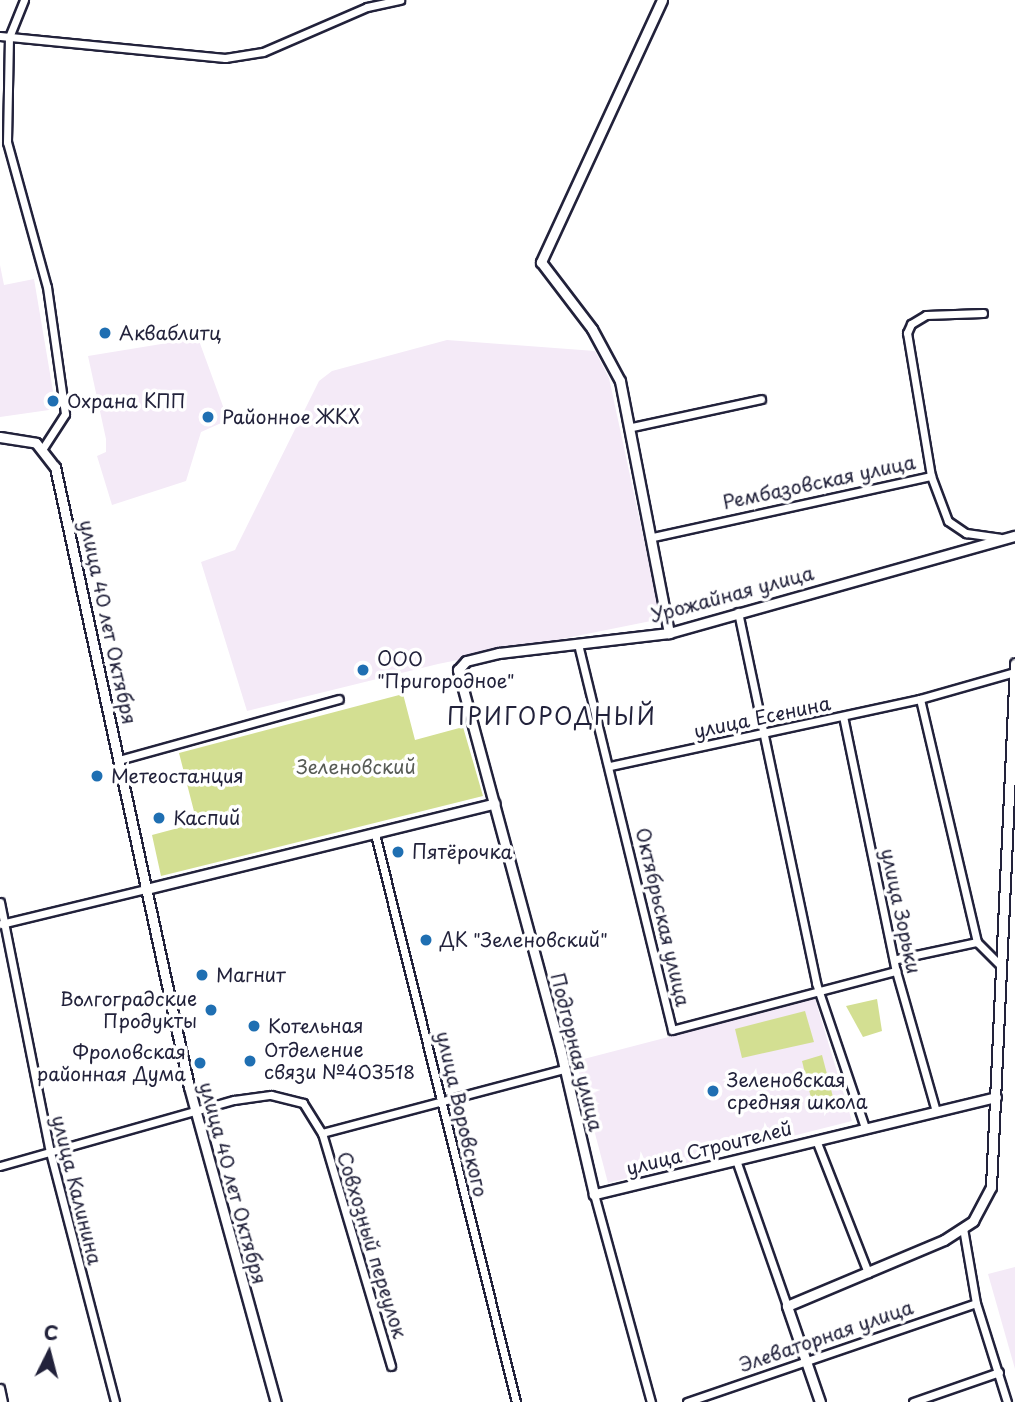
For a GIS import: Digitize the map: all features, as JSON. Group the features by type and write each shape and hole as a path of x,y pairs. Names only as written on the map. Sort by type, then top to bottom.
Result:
{"street":[{"path":"0,437 27,440 43,448 65,414 47,288 7,142 9,37 24,0"},
{"path":"0,36 225,58 263,51 367,7 400,0"},
{"path":"662,0 541,262 608,355 632,427 669,633"},
{"path":"931,476 907,333 911,324 926,315 983,313"},
{"path":"632,427 761,399"},
{"name":"улица 40 лет Октября","path":"43,448 55,467 68,521 195,1112 276,1402"},
{"name":"Рембазовская улица","path":"653,537 931,476 948,521 965,533 1000,538"},
{"name":"Урожайная улица","path":"458,670 466,660 499,653 669,633 1000,538 1015,536"},
{"path":"738,612 761,734 816,984 823,992 865,1128"},
{"name":"Октябрьская улица","path":"578,644 610,766 671,1030 823,992"},
{"path":"788,1306 868,1273 963,1228 982,1210 991,1187 1015,664"},
{"name":"Подгорная улица","path":"458,670 651,1402"},
{"name":"улица Есенина","path":"610,766 920,699 1015,672"},
{"path":"119,760 339,699"},
{"path":"920,699 977,942 1002,967"},
{"name":"улица Зорьки","path":"843,716 897,959 896,971 936,1111"},
{"path":"2,924 495,803"},
{"name":"улица Воровского","path":"375,834 516,1402"},
{"name":"улица Калинина","path":"0,902 2,924 50,1152 115,1402"},
{"path":"897,959 977,942"},
{"path":"823,992 896,971"},
{"name":"Совхозный переулок","path":"322,1133 565,1069"},
{"name":"Совхозный переулок","path":"0,1166 234,1100 285,1097 308,1108 322,1133 391,1366"},
{"name":"улица Строителей","path":"594,1194 996,1097"},
{"path":"816,1140 868,1273"},
{"path":"736,1160 820,1402"},
{"path":"963,1228 976,1303 1007,1402"},
{"name":"Элеваторная улица","path":"687,1402 976,1303"},
{"path":"912,1402 999,1372"},
{"path":"0,1388 3,1402"}],"shaded area":[{"path":"0,265 4,285 34,279 56,409 0,417"},
{"name":"Районное ЖКХ","path":"198,338 228,420 201,432 186,481 112,505 97,456 106,452 106,439 88,356"},
{"path":"447,340 595,351 609,378 661,619 438,664 247,711 201,562 235,550 319,381 332,371"},
{"name":"Зеленовская средняя школа","path":"815,999 852,1121 608,1183 576,1061"},
{"path":"1015,1267 1015,1369 988,1274"}],"green space":[{"name":"Зеленовский","path":"403,694 415,740 463,727 483,796 161,876 152,835 197,823 179,753"},
{"path":"877,999 882,1031 863,1037 846,1006"},
{"path":"805,1011 814,1042 742,1058 735,1029"},
{"path":"822,1055 833,1097 812,1102 802,1061"}],"place":[{"name":"Акваблитц","path":"105,333"},
{"name":"Охрана КПП","path":"53,401"},
{"name":"Районное ЖКХ","path":"208,417"},
{"name":"ООО \"Пригородное\"","path":"363,670"},
{"name":"Метеостанция","path":"97,776"},
{"name":"Каспий","path":"159,818"},
{"name":"Пятёрочка","path":"398,852"},
{"name":"ДК \"Зеленовский\"","path":"426,940"},
{"name":"Магнит","path":"202,975"},
{"name":"Волгоградские Продукты","path":"211,1010"},
{"name":"Котельная","path":"254,1026"},
{"name":"Отделение связи №403518","path":"250,1061"},
{"name":"Фроловская районная Дума","path":"200,1063"},
{"name":"Зеленовская средняя школа","path":"713,1091"}],"district":[{"name":"ПРИГОРОДНЫЙ","path":"552,716"}]}
